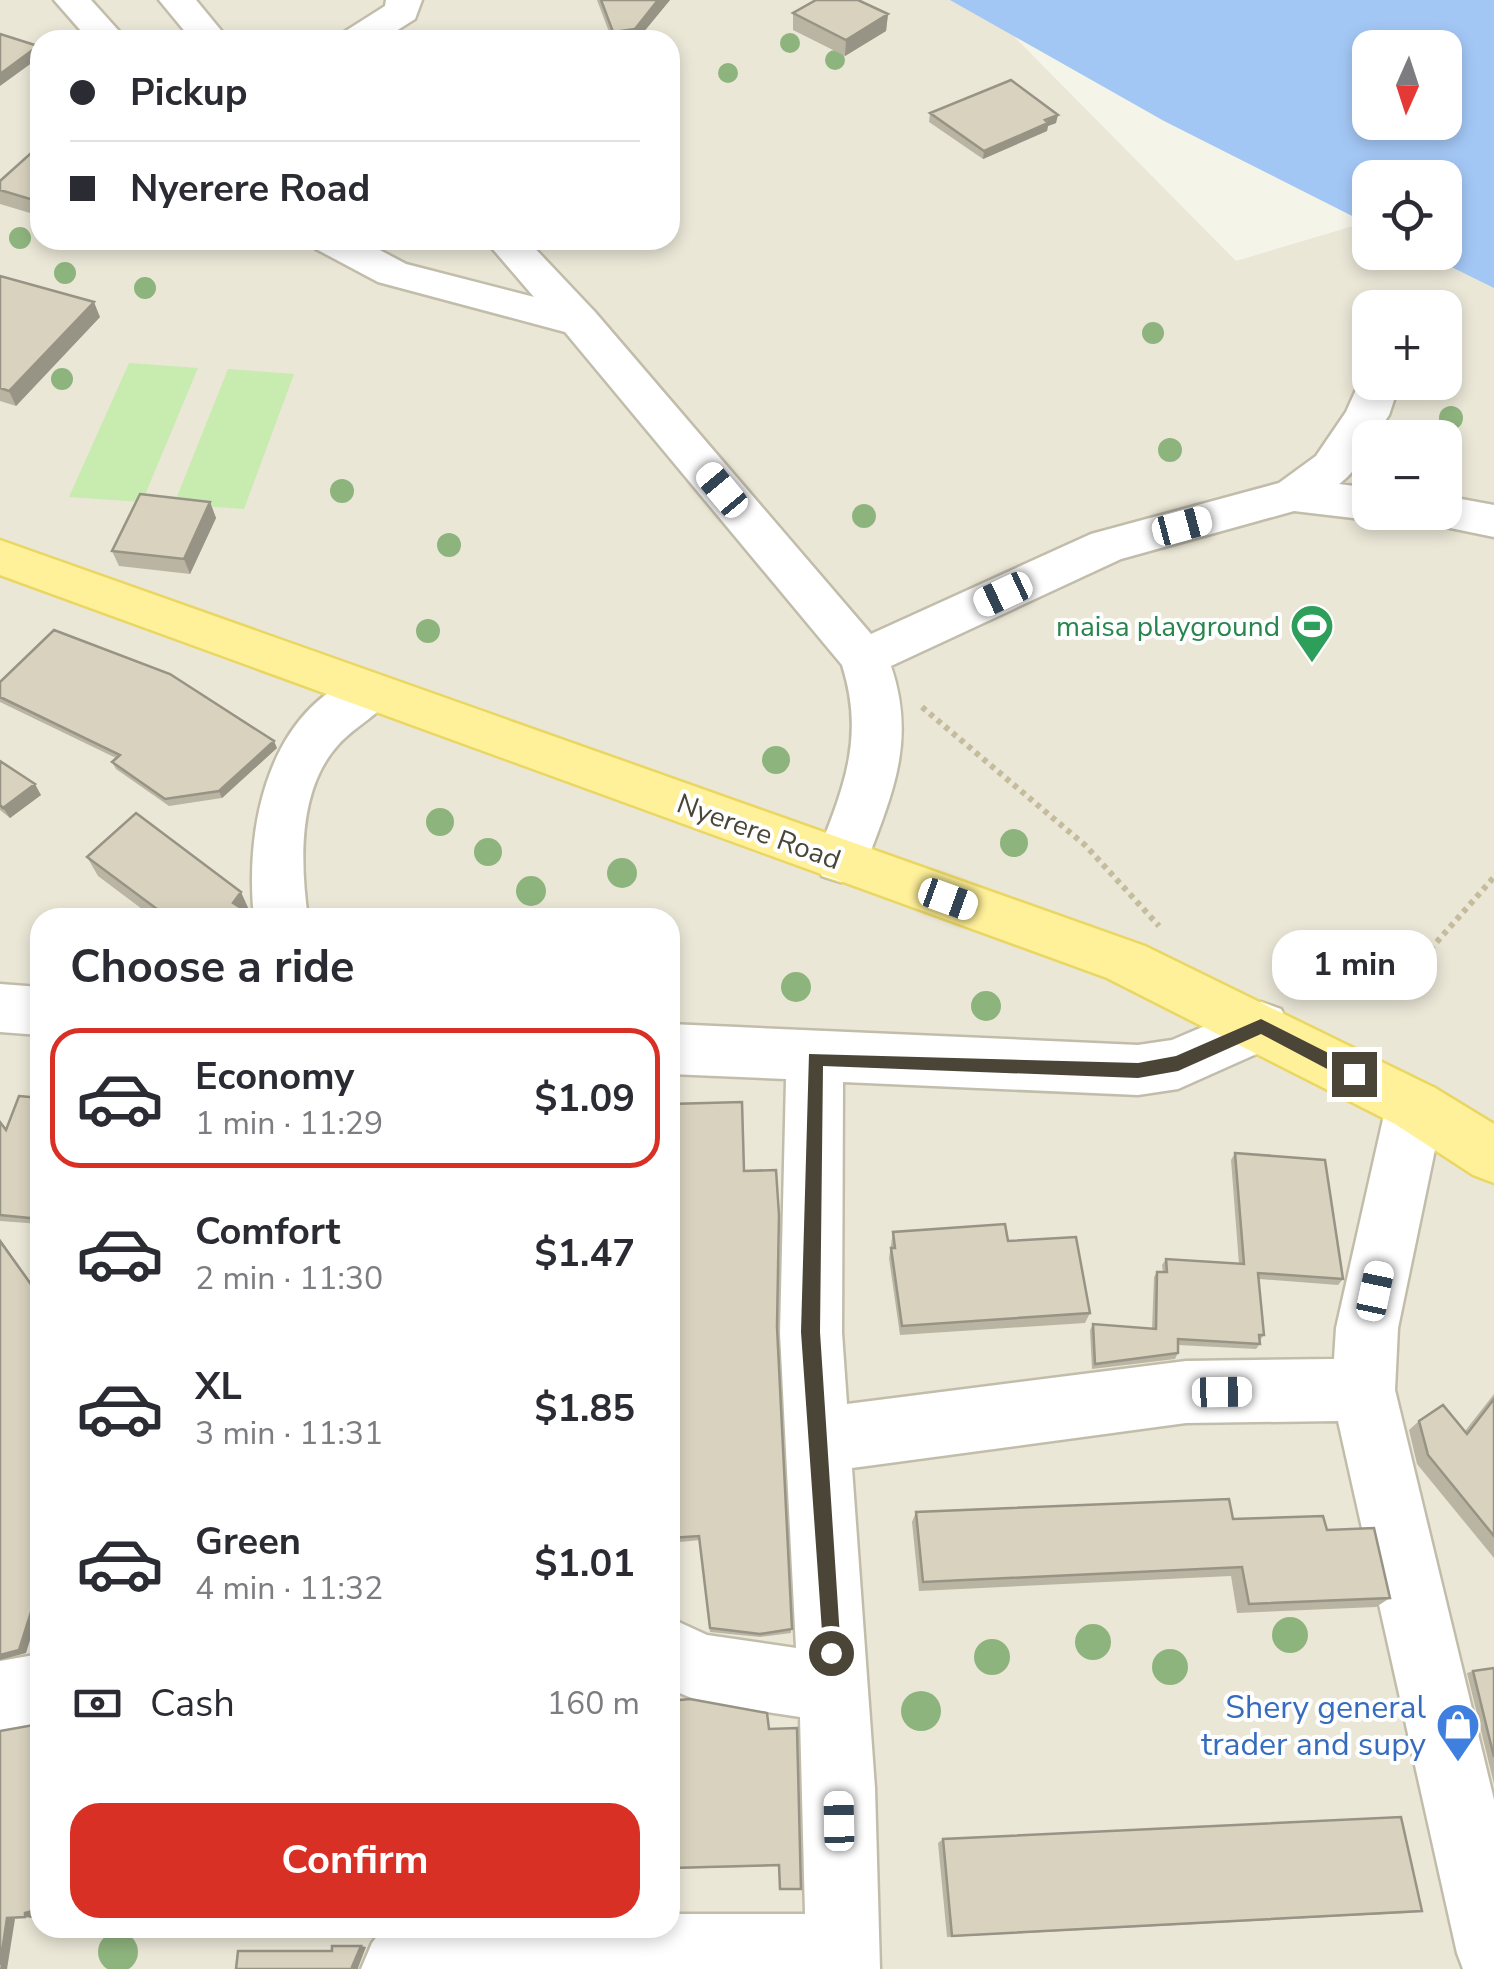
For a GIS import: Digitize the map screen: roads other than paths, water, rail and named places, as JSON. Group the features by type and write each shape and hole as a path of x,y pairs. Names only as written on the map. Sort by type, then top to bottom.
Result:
{"main road":[{"name":"Nyerere Road","path":"0,557 1126,962 1416,1106 1494,1156"}],"street":[{"path":"72,0 100,30"},
{"path":"177,0 202,30"},
{"path":"373,30 402,12 404,0"},
{"path":"349,250 392,273 580,322"},
{"path":"514,250 580,322 864,658 878,704 878,745 841,861"},
{"path":"1294,495 1332,466 1379,412"},
{"path":"864,658 1107,546 1294,495 1352,502"},
{"path":"279,908 275,880 285,800 298,764 313,739 370,691"},
{"path":"0,1008 30,1010"},
{"path":"680,1051 1138,1070 1178,1064 1240,1017"},
{"path":"398,1969 411,1952 843,1960 834,1688 810,1332 814,1059"},
{"path":"1416,1106 1367,1328 1364,1390 1494,1953"},
{"path":"818,1440 1186,1392 1364,1390"},
{"path":"680,1657 701,1668 834,1688"},
{"path":"0,1696 30,1692"}],"water":[{"path":"950,0 1494,0 1494,288 1457,270 1462,270 1462,160 1352,160 1352,216 1164,121"}],"place":[{"name":"maisa playground","path":"1312,664"},
{"name":"Shery general trader and supy","path":"1458,1763"}]}
